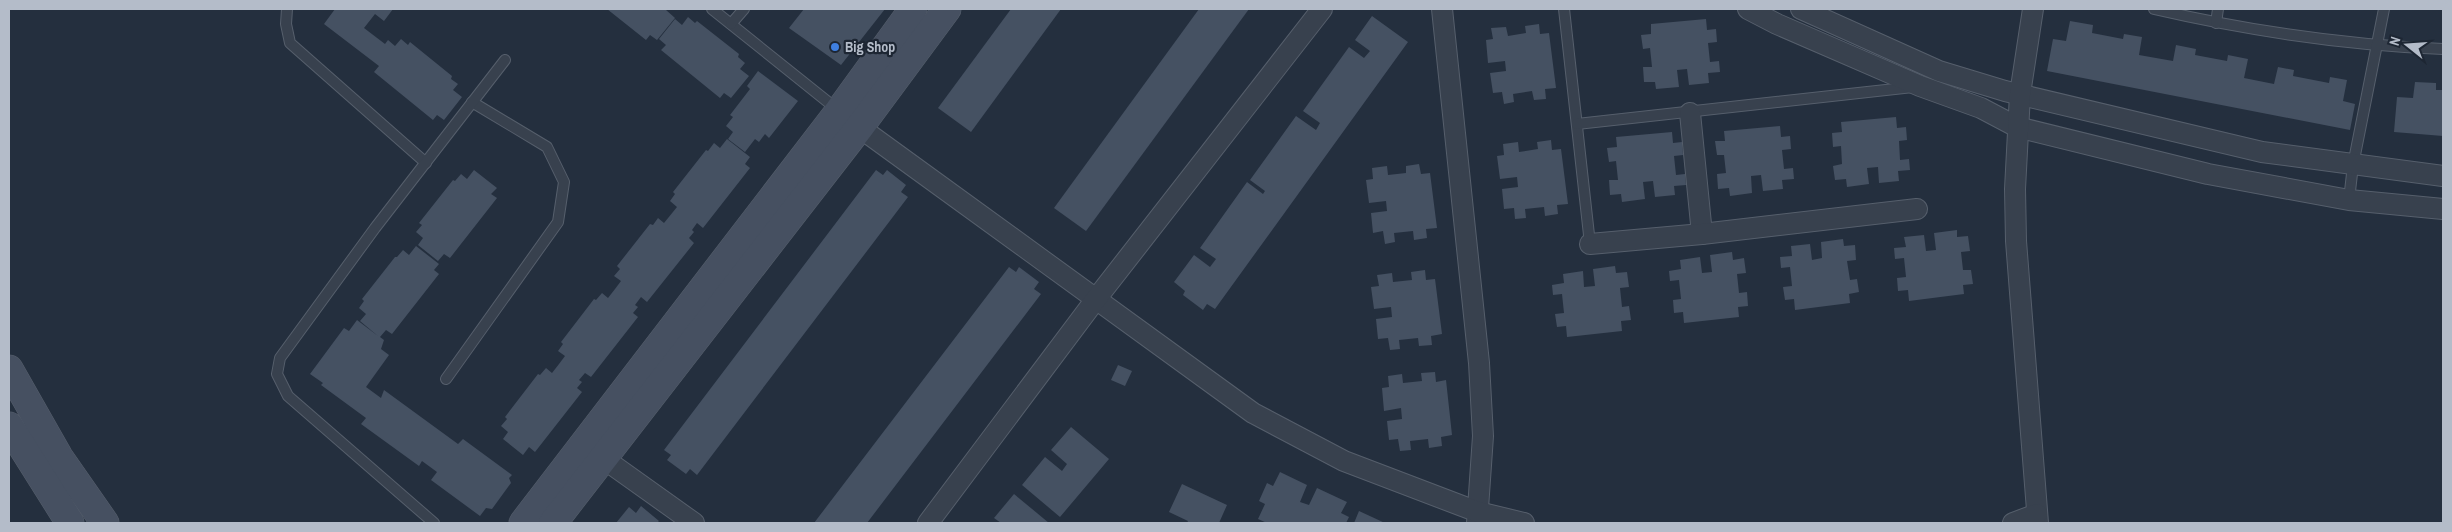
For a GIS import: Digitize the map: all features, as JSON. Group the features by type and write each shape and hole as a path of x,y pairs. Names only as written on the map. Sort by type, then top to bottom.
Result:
{"main road":[{"path":"849,120 913,9"},
{"path":"523,523 594,451 849,120 947,9"},
{"path":"9,369 59,457 104,523"},
{"path":"9,426 70,523"},
{"path":"553,523 594,451"}],"street":[{"path":"928,523 1096,299 1322,9"},
{"path":"1442,9 1479,363 1483,436 1477,518"},
{"path":"1748,9 1777,24 1920,86 1981,108 2017,127 2208,174 2350,200 2443,209"},
{"path":"1801,9 1939,71 2020,94 2262,152 2443,176"},
{"path":"2013,523 2037,519 2016,241 2017,127 2033,9"},
{"path":"1690,113 1702,234"},
{"path":"849,120 1253,413 1344,461 1477,518 1524,523"},
{"path":"1590,244 1702,234 1917,209"},
{"path":"594,451 694,523"}],"lane":[{"path":"288,9 286,24 290,43 426,162"},
{"path":"712,9 849,120"},
{"path":"732,24 744,9"},
{"path":"1564,9 1590,244"},
{"path":"2154,9 2216,23 2377,46 2443,49"},
{"path":"2216,23 2218,9"},
{"path":"2350,200 2353,165 2384,9"},
{"path":"434,523 288,396 277,374 280,358 426,162 505,60"},
{"path":"1576,124 1690,113 1920,86"},
{"path":"446,378 558,222 564,182 547,147 472,102"}],"building":[{"path":"335,9 393,9 384,21 375,14 364,28 385,44 388,40 395,46 401,39 408,45 410,42 452,76 451,79 458,84 453,90 462,97 444,120 437,115 433,120 374,72 379,66 324,24"},
{"path":"607,9 667,9 675,18 657,40 650,35 646,40"},
{"name":"Big Shop","path":"804,9 885,9 841,65 789,28"},
{"path":"1011,9 1061,9 971,132 938,108"},
{"path":"1199,9 1249,9 1086,231 1054,208"},
{"path":"1372,16 1408,42 1215,309 1207,304 1203,310 1183,295 1185,291 1174,282 1194,255 1210,267 1216,259 1200,248 1247,182 1263,194 1265,191 1250,180 1296,116 1316,130 1320,123 1303,111 1349,47 1364,58 1370,51 1355,40"},
{"path":"688,17 695,23 697,21 739,54 738,57 745,63 740,69 749,76 731,98 724,93 720,98 661,50 666,45 659,39 675,19 682,25"},
{"path":"1706,19 1707,30 1716,29 1717,42 1708,43 1710,62 1719,61 1720,72 1708,73 1709,83 1689,85 1687,69 1677,70 1679,87 1656,89 1655,82 1644,82 1643,67 1652,67 1650,48 1643,49 1641,35 1651,34 1651,24"},
{"path":"2070,21 2093,25 2092,33 2123,39 2124,34 2142,37 2139,55 2173,61 2176,45 2196,49 2195,55 2227,61 2228,55 2248,59 2244,78 2274,84 2278,67 2294,70 2293,76 2329,83 2330,77 2347,80 2343,101 2355,104 2350,130 2047,71 2053,39 2066,41"},
{"path":"1539,24 1540,34 1549,33 1556,88 1545,89 1546,99 1534,100 1532,91 1513,94 1514,102 1504,104 1502,92 1493,93 1490,73 1506,71 1505,61 1488,63 1486,40 1493,39 1491,28 1506,27 1508,36 1526,33 1525,26"},
{"path":"758,71 798,101 769,138 765,134 759,142 755,139 745,152 728,139 733,132 726,126 733,117 730,115 750,89 747,86"},
{"path":"2415,82 2436,83 2436,90 2443,90 2443,136 2394,132 2397,97 2413,98"},
{"path":"1896,117 1897,128 1906,127 1907,140 1899,141 1900,160 1909,159 1910,170 1898,171 1899,181 1879,183 1878,167 1867,168 1869,184 1847,187 1846,179 1835,180 1833,166 1842,164 1841,146 1833,147 1832,133 1842,132 1841,122"},
{"path":"1780,126 1781,137 1790,136 1791,149 1782,150 1784,169 1793,168 1794,179 1782,180 1783,189 1763,191 1761,175 1751,176 1752,193 1730,196 1729,188 1718,189 1717,174 1726,173 1724,155 1717,155 1715,141 1725,141 1724,131"},
{"path":"1672,132 1673,143 1682,142 1683,155 1674,156 1676,175 1685,174 1686,185 1674,186 1675,195 1655,197 1653,181 1643,182 1645,199 1622,202 1621,194 1610,195 1609,180 1618,180 1616,161 1609,162 1607,148 1617,147 1616,137"},
{"path":"727,139 750,157 745,164 750,168 703,228 697,223 692,230 694,232 689,238 694,243 647,302 641,297 635,305 638,307 633,313 638,317 591,377 585,373 579,380 582,382 577,388 582,392 535,452 529,447 523,455 503,439 508,432 501,426 507,419 505,417 538,374 540,375 546,368 552,373 559,364 565,356 558,351 563,344 561,342 594,299 596,300 602,293 608,298 615,289 621,281 614,276 620,269 617,266 650,224 653,225 658,218 664,223 677,207 670,201 675,194 673,192 706,150 708,151 714,143 720,148"},
{"path":"1551,140 1552,150 1561,149 1568,204 1557,205 1558,214 1545,216 1544,207 1525,209 1526,218 1515,219 1514,208 1504,209 1502,189 1518,187 1517,177 1500,179 1497,156 1504,155 1503,144 1518,142 1519,152 1538,149 1537,142"},
{"path":"1419,164 1421,174 1430,173 1437,228 1426,229 1427,238 1414,240 1413,231 1394,233 1395,242 1385,244 1383,231 1373,233 1371,213 1387,211 1386,201 1369,203 1366,180 1373,179 1372,168 1387,166 1388,175 1406,173 1406,166"},
{"path":"474,170 497,188 491,194 497,198 450,258 444,254 438,261 418,245 423,238 416,232 422,225 419,223 453,180 455,181 461,174 467,179"},
{"path":"876,170 883,175 887,170 906,185 901,192 908,197 697,475 690,469 686,474 667,460 671,455 664,450"},
{"path":"1957,230 1957,237 1968,236 1970,251 1961,252 1963,270 1971,270 1973,284 1963,285 1964,294 1909,301 1908,290 1898,291 1897,278 1906,277 1904,258 1895,259 1894,248 1906,247 1904,237 1924,235 1926,251 1936,250 1934,233"},
{"path":"1843,239 1844,246 1855,245 1856,260 1847,261 1850,280 1857,279 1859,292 1849,294 1850,303 1795,310 1794,299 1785,300 1783,287 1792,286 1790,267 1781,268 1780,257 1792,256 1791,246 1810,244 1812,260 1822,258 1821,242"},
{"path":"416,246 439,264 434,270 439,274 392,334 386,330 380,337 384,340 381,349 389,355 366,387 381,398 384,390 458,444 463,439 512,475 509,478 511,483 492,509 486,508 480,516 431,480 437,472 422,461 419,466 361,424 366,418 321,385 323,383 310,374 344,328 349,331 357,320 378,336 360,321 366,314 359,308 364,301 362,299 395,257 403,250 409,255"},
{"path":"1732,252 1733,260 1744,258 1746,273 1737,274 1739,293 1747,292 1748,306 1738,307 1739,317 1684,323 1683,312 1674,313 1673,300 1681,299 1679,280 1670,281 1669,271 1681,269 1680,260 1700,257 1702,273 1712,272 1710,255"},
{"path":"1615,266 1616,273 1627,272 1629,287 1620,288 1622,307 1629,306 1631,320 1621,321 1622,331 1567,337 1566,326 1557,327 1555,314 1564,313 1562,294 1553,295 1552,285 1564,283 1563,274 1583,271 1584,287 1595,286 1593,269"},
{"path":"1009,267 1016,272 1019,267 1039,282 1034,289 1041,294 867,523 814,523"},
{"path":"1425,270 1426,280 1435,279 1442,334 1431,336 1432,345 1419,346 1418,338 1399,340 1400,349 1390,350 1388,338 1378,339 1376,319 1392,317 1391,307 1374,309 1371,287 1379,286 1377,275 1392,273 1393,282 1412,280 1411,272"},
{"path":"1118,365 1132,371 1125,386 1111,380"},
{"path":"1435,372 1436,382 1446,380 1452,435 1441,437 1442,446 1429,448 1428,439 1410,441 1411,450 1400,451 1398,439 1389,440 1387,421 1402,419 1401,408 1384,411 1382,388 1389,387 1388,376 1402,374 1403,383 1422,381 1421,373"},
{"path":"1071,427 1109,459 1060,517 1022,485 1045,457 1062,471 1067,464 1051,450"},
{"path":"1280,472 1307,485 1300,502 1309,505 1317,488 1347,502 1341,513 1349,517 1346,523 1267,523 1258,519 1265,504 1259,501 1267,483 1273,486"},
{"path":"1182,484 1227,505 1219,523 1187,523 1188,521 1169,512"},
{"path":"1014,494 1049,523 1001,523 994,518"},
{"path":"641,506 659,521 657,523 616,523 629,507 636,513"},
{"path":"1359,511 1385,523 1354,523"}],"place":[{"name":"Big Shop","path":"835,47"}]}
